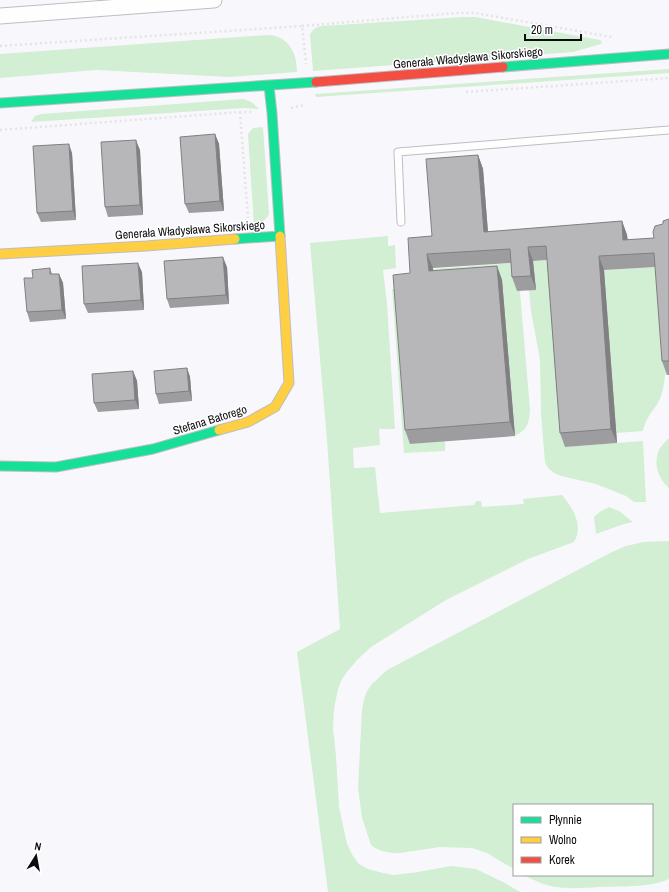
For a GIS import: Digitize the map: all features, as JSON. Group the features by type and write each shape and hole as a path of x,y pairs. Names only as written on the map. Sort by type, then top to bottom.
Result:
{"street":[{"path":"0,16 214,0"},
{"name":"Generała Władysława Sikorskiego","path":"0,103 269,86 669,54"},
{"name":"Generała Władysława Sikorskiego","path":"0,254 146,246 280,236 269,86"},
{"name":"Stefana Batorego","path":"0,466 56,466 153,449 248,422 275,407 288,383 280,236"}],"lane":[{"path":"401,222 398,152 669,130"}],"path":[{"path":"0,46 302,26 456,13 474,13 609,37 617,37"},
{"path":"0,130 240,112 272,113 311,103 302,26"},
{"path":"462,92 669,78"},
{"path":"240,112 249,222"}],"green space":[{"path":"475,17 600,40 602,42 601,44 573,52 313,71 310,35 313,30 319,26"},
{"path":"268,35 281,39 290,47 297,65 297,72 229,77 96,70 0,78 0,54"},
{"path":"669,69 669,73 316,97 315,94"},
{"path":"243,99 250,101 259,109 244,108 31,122 35,116 41,114"},
{"path":"263,127 269,214 263,222 254,226 248,134 253,128"},
{"path":"388,236 388,246 395,245 396,268 383,270 387,304 395,429 379,429 380,445 353,448 354,468 375,467 380,513 474,505 476,501 481,501 482,507 524,504 523,499 562,495 576,517 578,530 574,542 528,559 446,600 371,647 357,660 342,679 338,689 334,709 333,728 339,807 347,844 359,864 368,869 394,875 451,866 476,869 520,892 328,892 297,652 340,629 327,440 310,243"},
{"path":"551,260 565,447 643,441 646,502 634,502 626,496 596,484 561,476 548,468 545,462 541,414 540,360 531,311 529,290 536,289 533,261"},
{"path":"515,263 517,290 520,291 530,410 527,425 523,431 515,436 510,373 434,285 433,269"},
{"path":"660,267 667,375 665,375 660,399 648,418 643,431 616,433 604,270"},
{"path":"392,289 398,289 410,444 445,441 445,451 404,453"},
{"path":"669,438 669,488 659,475 656,460 659,450"},
{"path":"609,507 619,511 633,522 596,534 594,517"},
{"path":"669,541 669,879 644,885 561,888 539,882 525,876 653,876 653,804 513,804 513,868 487,853 472,848 440,847 392,853 382,851 371,845 362,818 358,788 362,710 367,691 372,684 387,670 612,552 626,546 644,542"}],"building":[{"path":"215,134 220,201 185,204 180,137"},
{"path":"136,140 140,205 105,207 101,142"},
{"path":"69,144 73,211 37,213 33,146"},
{"path":"478,155 484,232 622,221 623,240 654,238 653,232 655,226 663,224 663,221 669,219 669,361 662,361 654,253 599,256 611,429 560,433 546,246 528,247 531,276 512,277 510,249 427,254 429,271 497,266 510,422 405,430 393,275 410,273 408,238 432,236 426,159"},
{"path":"223,257 226,295 167,299 164,261"},
{"path":"138,263 141,300 84,304 82,266"},
{"path":"50,268 50,274 59,274 62,310 27,312 24,278 33,278 32,270"},
{"path":"187,368 189,391 156,394 154,371"},
{"path":"133,371 135,400 94,403 92,374"}],"traffic: fast":[{"path":"503,67 669,54"},
{"path":"0,103 316,82"},
{"path":"235,239 280,236 269,86"},
{"path":"0,466 56,467 153,449 219,430"}],"traffic: slow":[{"path":"219,430 248,422 275,407 289,383 280,236"},
{"path":"0,254 146,246 235,239"}],"traffic: jam":[{"path":"316,82 503,67"}]}
